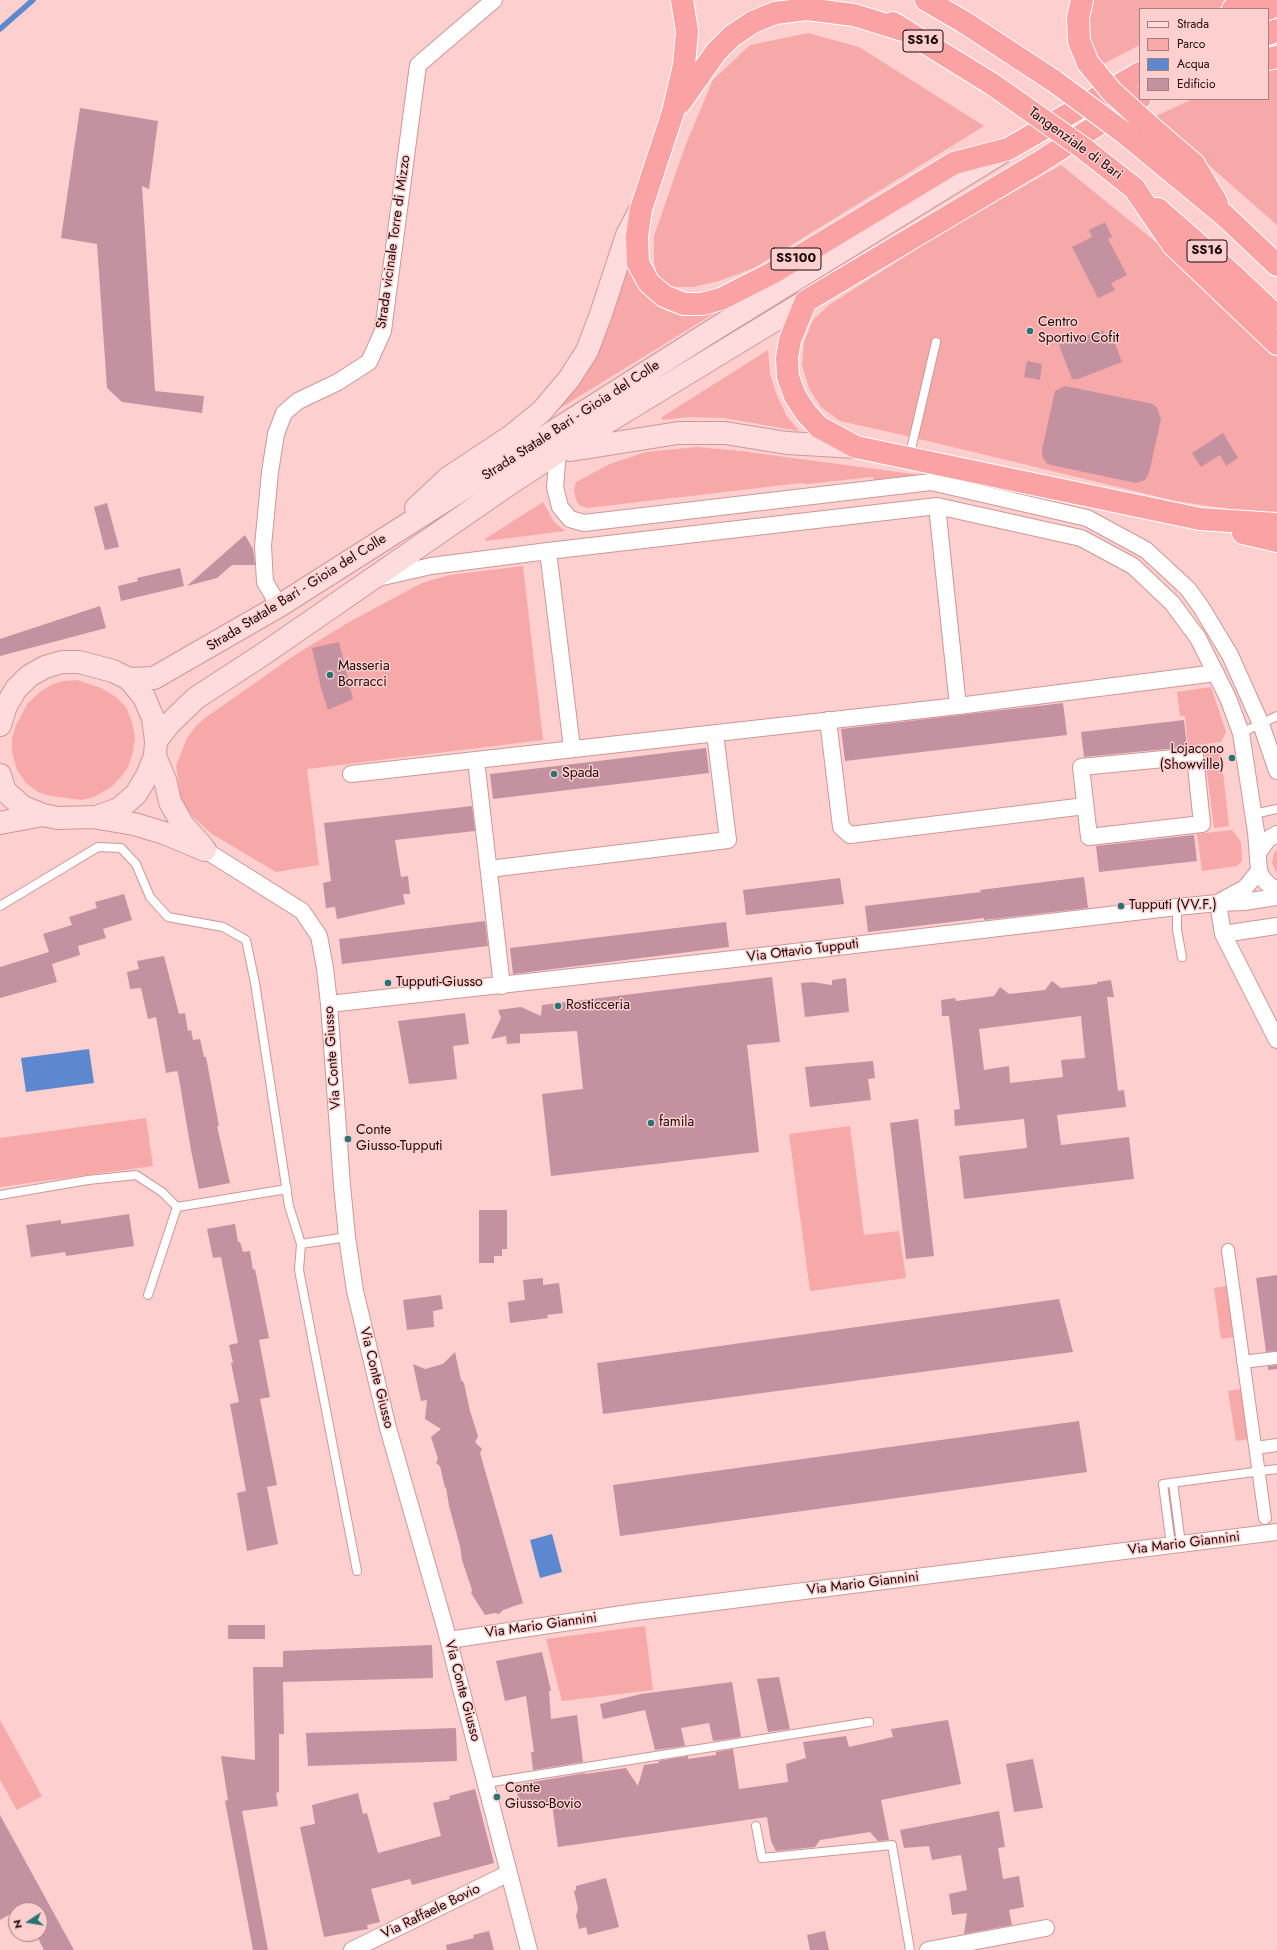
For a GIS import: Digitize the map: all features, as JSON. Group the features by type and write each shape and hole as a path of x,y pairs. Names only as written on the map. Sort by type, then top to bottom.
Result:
{"highway":[{"path":"642,206 672,116 684,65 687,31 682,0"},
{"name":"Tangenziale di Bari","path":"852,0 906,31 992,84 1083,148 1134,188 1233,274 1277,317"},
{"name":"SS16","path":"926,0 964,22 1054,81 1126,135 1225,216 1277,265"},
{"path":"1082,0 1078,18 1079,41 1088,63 1112,92 1194,164 1225,216"},
{"path":"1235,8 1252,0"},
{"path":"672,116 716,52 732,36 753,22 775,13 807,9 854,15 906,31"},
{"name":"SS100","path":"642,206 637,237 638,263 649,283 664,296 684,304 702,304 721,299 772,274 954,163 1008,149 1139,74"},
{"name":"SS100","path":"806,301 1018,174 1139,99"},
{"path":"1134,188 1173,245 1277,344"},
{"path":"806,301 790,340 787,358 788,377 795,396 806,413 819,427 856,447 1200,519 1253,536 1277,541"},
{"path":"1200,519 1277,524"}],"main road":[{"name":"Strada Statale Bari - Gioia del Colle","path":"130,680 154,678 279,606 710,332 1008,149"},
{"path":"381,542 448,478 510,437 542,411 569,379 587,351 602,314 627,235 642,206"},
{"name":"Strada Statale Bari - Gioia del Colle","path":"156,748 170,723 196,698 265,653 368,580 558,452 806,301"},
{"path":"558,452 678,433 725,433 787,443 856,447"},
{"path":"0,723 6,706 16,689 29,676 45,667 62,662 79,662 113,672 130,680 144,697 153,718 156,748 170,802 183,825 205,850"},
{"path":"96,817 119,809 136,794 148,776 156,748"},
{"path":"0,775 5,791 23,807 43,815 58,818 96,817 134,824 164,833 205,850"},
{"path":"0,823 43,815"}],"street":[{"name":"Strada vicinale Torre di Mizzo","path":"279,606 265,582 262,546 270,472 276,434 284,413 298,401 338,382 369,362 383,331 418,65 494,0"},
{"path":"558,452 555,487 560,506 570,519 584,523 931,482 1087,518 1146,550 1188,589 1215,627 1230,655 1261,724 1277,771"},
{"path":"368,580 431,566 937,506 1081,538 1133,566 1172,603 1198,638 1228,698 1241,733 1254,814 1259,871 1266,882 1277,889"},
{"path":"937,506 958,706"},
{"path":"548,551 572,748"},
{"path":"351,774 572,748 958,706 1216,673"},
{"path":"828,720 841,827 850,835 1085,806"},
{"path":"488,869 728,840 715,733"},
{"path":"1195,756 1202,824 1089,837 1085,806 1081,767 1195,756"},
{"path":"476,760 502,986"},
{"path":"1258,853 1268,839 1277,834"},
{"name":"Via Conte Giusso","path":"205,850 302,911 319,936 325,968 329,1004 348,1237 356,1291 388,1428 449,1640 529,1950"},
{"path":"1259,871 1245,888 1218,903 1223,934 1277,1040"},
{"name":"Via Ottavio Tupputi","path":"329,1004 502,986 1177,907 1244,902 1277,897"},
{"path":"1223,934 1277,926"},
{"path":"1228,1250 1265,1518"},
{"path":"1243,1362 1275,1358"},
{"path":"1256,1448 1277,1445"},
{"name":"Via Mario Giannini","path":"449,1640 636,1612 1277,1532"},
{"name":"Via Raffaele Bovio","path":"352,1950 509,1873"},
{"path":"928,1950 1046,1928"}],"lane":[{"path":"909,458 936,342"},
{"path":"1198,638 1215,627"},
{"path":"1241,733 1277,716"},
{"path":"1254,814 1277,809"},
{"path":"0,906 98,847 121,848 136,864 150,897 168,917 223,928 246,940 255,983 289,1206 301,1244 299,1270 357,1571"},
{"path":"1177,907 1177,930 1182,957"},
{"path":"0,1195 88,1180 136,1175 162,1192 177,1207"},
{"path":"177,1207 286,1189"},
{"path":"148,1295 177,1207"},
{"path":"301,1244 348,1237"},
{"path":"1176,1544 1162,1484 1277,1469"},
{"path":"1173,1483 1176,1544"},
{"path":"486,1783 869,1722"},
{"path":"756,1826 762,1858 892,1844 910,1950"}],"green space":[{"path":"1092,0 1235,0 1218,8 1139,8 1139,46 1103,64 1093,51 1088,36 1087,22"},
{"path":"808,33 859,47 984,126 754,268 719,281 693,287 673,287 659,280 654,263 654,236 686,144 713,80 750,45"},
{"path":"1277,68 1277,225 1154,117 1191,100 1269,100 1269,69"},
{"name":"Centro Sportivo Cofit","path":"1061,165 1167,251 1277,355 1277,516 1176,501 840,421 821,407 809,388 802,365 804,342 813,320 829,305 945,231"},
{"path":"625,269 631,270 634,279 645,295 667,311 688,316 718,311 557,410"},
{"path":"768,350 770,374 776,393 786,415 799,431 724,418 689,417 662,420 662,417"},
{"path":"697,447 740,451 928,476 916,475 874,480 873,477 807,484 801,483 588,508 579,505 576,500 574,490 576,482 610,464 646,452"},
{"path":"543,502 554,522 565,531 486,541 485,539"},
{"path":"523,566 543,740 307,769 319,865 276,872 212,834 191,815 181,801 176,766 187,738 195,727 205,718 295,655 351,621 422,583 450,575"},
{"path":"77,680 101,688 116,697 126,707 132,722 135,738 133,752 128,767 120,778 111,787 94,797 82,800 51,796 38,792 26,783 17,770 12,752 12,739 16,725 28,703 40,692 51,685 63,681"},
{"path":"1211,687 1226,732 1221,742 1188,746 1185,716 1180,716 1177,692"},
{"path":"1220,747 1229,826 1214,828 1204,749"},
{"path":"1232,830 1241,842 1242,861 1237,866 1202,871 1197,834"},
{"path":"1277,850 1277,873 1272,863 1274,853"},
{"path":"146,1118 153,1166 0,1187 0,1138"},
{"path":"850,1126 864,1235 899,1231 906,1278 810,1291 789,1134"},
{"path":"1227,1286 1234,1337 1221,1339 1214,1288"},
{"path":"1241,1389 1248,1439 1236,1441 1228,1391"},
{"path":"645,1626 653,1690 562,1701 546,1639"},
{"path":"0,1720 42,1796 17,1810 0,1780"}],"water":[{"path":"89,1049 94,1083 26,1092 21,1058"},
{"path":"552,1534 562,1572 540,1578 530,1540"}],"building":[{"path":"80,108 158,121 149,189 142,186 155,391 204,396 202,413 122,402 107,388 97,244 61,238"},
{"path":"1105,222 1112,237 1108,239 1127,275 1111,283 1115,290 1098,298 1072,247 1092,237 1089,230"},
{"path":"1103,330 1105,335 1111,333 1122,362 1078,379 1072,379 1059,345"},
{"path":"1027,361 1042,364 1040,380 1024,377"},
{"path":"1065,386 1153,404 1157,408 1161,419 1149,473 1145,480 1136,483 1046,463 1042,455 1042,450 1055,391"},
{"path":"1223,433 1238,458 1226,466 1220,455 1201,467 1192,453"},
{"path":"107,503 119,547 105,550 94,507"},
{"path":"245,535 253,549 255,565 232,565 217,578 187,586"},
{"path":"180,568 184,586 121,601 118,586 138,581 137,578"},
{"path":"100,606 106,628 0,656 0,639"},
{"name":"Masseria Borracci","path":"339,642 353,699 328,710 321,688 312,648"},
{"path":"1063,703 1067,735 845,761 841,729"},
{"path":"1184,720 1187,747 1084,757 1081,732"},
{"path":"706,748 709,773 493,799 490,774"},
{"path":"472,806 475,831 395,840 401,877 408,876 410,894 403,894 405,904 337,919 335,907 326,908 323,883 331,881 324,823"},
{"path":"1194,835 1197,861 1099,872 1096,846"},
{"path":"1084,877 1088,908 984,920 984,918 868,932 865,906 981,892 980,890"},
{"path":"840,878 844,904 746,915 743,890"},
{"path":"124,894 132,920 103,929 106,938 78,946 80,955 52,964 50,957 57,982 0,998 0,967 49,952 43,934 72,925 69,917 97,908 95,902"},
{"path":"485,921 488,946 342,964 339,939"},
{"path":"726,922 729,947 513,974 510,948"},
{"path":"164,956 179,1014 185,1013 188,1031 191,1030 193,1040 200,1039 204,1057 206,1057 219,1126 217,1126 230,1183 199,1189 178,1073 177,1071 166,1073 156,1017 148,1019 141,988 130,989 127,972 139,969 137,961"},
{"path":"772,977 780,1042 747,1045 759,1152 551,1176 542,1094 583,1089 577,1031 520,1034 520,1043 507,1044 506,1036 491,1039 501,1018 498,1010 521,1007 541,1016 542,1005"},
{"path":"846,978 849,1012 805,1017 801,983 812,982 832,985 832,980"},
{"path":"1111,980 1114,997 1107,997 1118,1091 1124,1090 1126,1107 1057,1115 1061,1145 1129,1137 1134,1179 964,1199 959,1156 1027,1148 1024,1119 955,1126 954,1110 960,1109 949,1016 942,1016 941,1000 955,998 956,1001 994,996 1000,987 1009,994 1045,990 1052,981 1061,988 1097,984 1097,982","holes":["1081,1016 1085,1058 1061,1060 1063,1077 1010,1083 1009,1066 984,1070 979,1029"]},
{"path":"465,1013 469,1044 453,1046 457,1079 409,1084 398,1021"},
{"path":"873,1061 875,1078 868,1079 871,1100 810,1107 805,1067"},
{"path":"918,1119 934,1256 906,1259 890,1123"},
{"path":"479,1210 507,1210 507,1249 502,1249 502,1256 494,1256 494,1263 479,1263"},
{"path":"129,1214 134,1246 66,1256 65,1252 31,1257 26,1225 61,1220 61,1224"},
{"path":"235,1224 238,1242 240,1242 243,1252 250,1251 269,1338 259,1340 270,1397 260,1399 277,1485 267,1487 278,1544 247,1551 237,1493 246,1491 230,1404 239,1402 229,1345 238,1343 221,1257 213,1258 207,1229"},
{"path":"1277,1275 1277,1351 1266,1352 1256,1278"},
{"path":"543,1278 543,1285 559,1283 563,1313 547,1315 548,1318 510,1323 508,1302 525,1300 523,1280"},
{"path":"441,1295 443,1309 433,1311 434,1327 407,1330 403,1300"},
{"path":"1059,1299 1073,1352 603,1414 597,1363"},
{"path":"455,1352 461,1380 464,1383 470,1411 478,1436 475,1442 482,1449 480,1453 523,1603 503,1610 499,1614 495,1613 485,1615 471,1593 472,1590 462,1560 446,1487 445,1488 440,1466 436,1463 438,1459 431,1437 441,1429 425,1419 427,1400 421,1401 413,1364 425,1369 443,1364"},
{"path":"1277,1365 1277,1369 1268,1370 1268,1366"},
{"path":"1079,1421 1087,1472 620,1536 613,1485"},
{"path":"228,1625 265,1625 265,1639 228,1639"},
{"path":"432,1645 433,1678 283,1682 284,1734 279,1734 279,1792 276,1793 278,1806 242,1811 268,1950 253,1950 225,1801 228,1800 221,1756 255,1760 253,1667 283,1667 283,1651"},
{"path":"542,1652 551,1691 549,1691 551,1719 577,1715 583,1762 533,1770 531,1752 534,1752 526,1696 505,1701 496,1661"},
{"path":"779,1677 790,1729 768,1732 757,1679"},
{"path":"732,1682 741,1737 713,1741 709,1723 681,1728 685,1746 655,1750 645,1710 603,1719 600,1704 641,1694"},
{"path":"948,1720 961,1784 881,1800 889,1840 878,1841 870,1832 820,1840 815,1847 776,1851 771,1841 767,1817 558,1847 552,1804 521,1809 515,1785 585,1773 626,1768 638,1786 644,1765 688,1756 688,1759 716,1755 716,1752 733,1749 739,1789 788,1782 786,1764 806,1758 803,1742 846,1736 849,1747 893,1737 891,1729"},
{"path":"456,1728 457,1761 308,1766 306,1733"},
{"path":"1033,1759 1043,1808 1014,1812 1006,1764"},
{"path":"475,1789 494,1863 412,1885 410,1879 371,1889 380,1922 367,1925 368,1929 324,1937 300,1827 315,1824 312,1805 358,1793 363,1814 367,1813 378,1853 441,1836 433,1803 450,1799 449,1796"},
{"path":"999,1811 1005,1847 998,1848 1003,1879 1019,1876 1024,1907 1009,1910 1012,1925 964,1934 967,1913 952,1915 949,1894 967,1890 961,1855 932,1860 929,1846 904,1848 900,1830"},
{"path":"0,1815 48,1902 8,1902 8,1915 0,1920"},
{"path":"606,1878 619,1927 588,1935 586,1927 579,1929 576,1916 578,1909 574,1891 576,1890 576,1886"},
{"path":"48,1903 74,1950 44,1950 40,1942 48,1942"},
{"path":"489,1931 494,1950 447,1950 446,1945 474,1938 473,1935"},
{"path":"825,1931 829,1950 810,1950 807,1935"}],"waterway":[{"path":"0,29 33,0"}],"place":[{"name":"Centro Sportivo Cofit","path":"1030,331"},
{"name":"Masseria Borracci","path":"330,675"},
{"name":"Lojacono (Showville)","path":"1232,758"},
{"name":"Spada","path":"554,774"},
{"name":"Tupputi (VV.F.)","path":"1121,906"},
{"name":"Tupputi-Giusso","path":"388,983"},
{"name":"Rosticceria","path":"558,1006"},
{"name":"famila","path":"651,1123"},
{"name":"Conte Giusso-Tupputi","path":"348,1139"},
{"name":"Conte Giusso-Bovio","path":"497,1797"}]}
